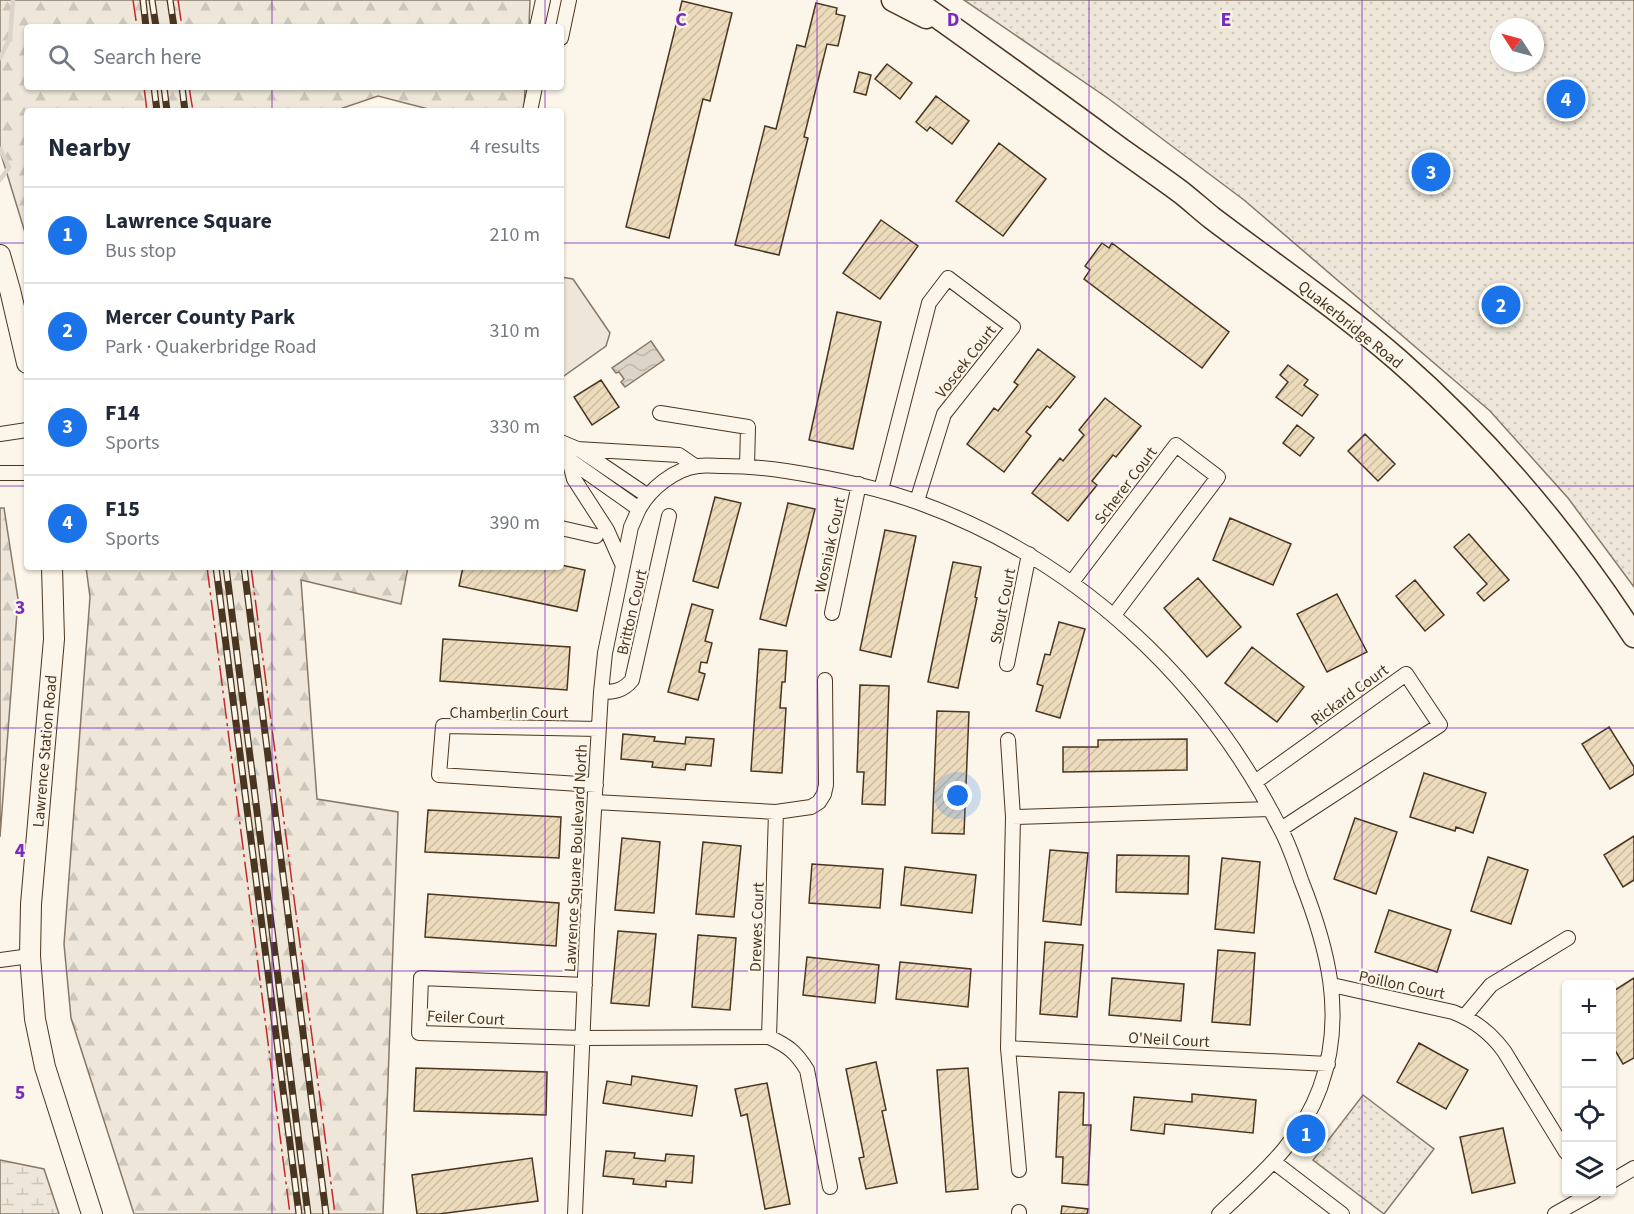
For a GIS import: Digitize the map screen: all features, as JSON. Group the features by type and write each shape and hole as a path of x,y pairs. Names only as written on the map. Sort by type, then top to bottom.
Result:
{"main road":[{"path":"893,0 946,27 1012,69"},
{"path":"914,0 1012,69"},
{"name":"Quakerbridge Road","path":"1012,69 1182,193 1347,318 1406,368 1492,452 1536,501 1577,553 1634,636"},
{"path":"0,255 24,350"},
{"name":"Lawrence Station Road","path":"52,570 54,639 31,904 30,956 35,1020 45,1067 92,1214"}],"street":[{"path":"538,24 543,0"},
{"path":"564,24 569,0"},
{"path":"531,108 535,90"},
{"name":"Voscek Court","path":"881,490 929,303 948,278 1012,327 944,414 917,501"},
{"path":"660,413 748,427 747,466"},
{"path":"0,434 24,430"},
{"name":"Scherer Court","path":"1072,582 1176,445 1218,477 1114,615"},
{"path":"569,454 680,455 695,466"},
{"path":"569,454 648,495"},
{"path":"569,454 639,509"},
{"path":"569,454 574,479 607,530 623,566"},
{"name":"Lawrence Square Boulevard North","path":"575,1214 585,985 605,653 632,526 639,509 648,495 662,483 677,473 695,466 747,466 859,484 917,501 994,535 1072,582 1114,615 1162,660 1200,703 1228,740 1281,829 1311,904 1328,961 1334,1010 1328,1064 1309,1114 1293,1140 1274,1162 1219,1214"},
{"path":"0,473 24,473"},
{"name":"Wosniak Court","path":"832,613 859,484"},
{"name":"Britton Court","path":"601,692 618,691 627,687 632,680 669,516"},
{"path":"564,529 596,536"},
{"name":"Stout Court","path":"1007,664 1029,554"},
{"name":"Rickard Court","path":"1255,782 1406,674 1440,725 1281,829"},
{"path":"595,802 776,812 811,807 819,802 826,785 825,680"},
{"name":"Chamberlin Court","path":"596,784 439,775 443,726 599,729"},
{"path":"1008,740 1013,817 1008,1048 1019,1170"},
{"path":"1013,817 1269,809"},
{"name":"Drewes Court","path":"769,1037 776,812"},
{"path":"1465,1016 1491,985 1568,938"},
{"path":"0,960 30,956"},
{"name":"Feiler Court","path":"583,1038 419,1033 421,978 585,985"},
{"name":"Poillon Court","path":"1332,985 1453,1011 1483,1027 1500,1046 1562,1146"},
{"path":"583,1038 769,1037 789,1047 800,1058 807,1070 830,1187"},
{"name":"O'Neil Court","path":"1008,1048 1328,1064"},
{"path":"1274,1162 1342,1214"},
{"path":"1616,1178 1634,1168"},
{"path":"1555,1214 1585,1196"},
{"path":"1233,1214 1236,1198"}],"green space":[{"path":"0,0 530,0 529,24 24,24 24,90 525,90 524,108 424,108 378,96 343,108 24,108 24,229 0,151"},
{"path":"964,0 1634,0 1634,587 1568,498 1490,411 1244,200 1109,99"},
{"path":"564,278 573,279 610,333 606,346 564,376"},
{"path":"0,508 4,508 18,599 0,837"},
{"path":"86,570 407,570 401,604 301,580 317,799 398,812 383,1214 134,1214 71,1018 64,944 90,597"},
{"path":"1363,1095 1434,1149 1384,1214 1313,1160"},
{"path":"0,1160 44,1169 59,1214 0,1214"}],"water":[{"path":"651,341 664,360 625,387 621,382 624,379 612,368"}],"building":[{"path":"682,1 732,13 710,101 703,99 669,238 626,227"},
{"path":"816,3 837,8 836,14 845,16 838,46 827,44 804,137 808,138 779,255 735,245 765,126 776,129 797,45 805,47"},
{"path":"887,64 912,83 900,99 875,79"},
{"path":"859,72 871,75 866,95 854,92"},
{"path":"936,96 969,121 952,144 930,127 927,131 916,122"},
{"path":"999,143 1046,179 1003,236 956,201"},
{"path":"881,220 918,246 880,299 843,273"},
{"path":"1102,243 1109,248 1112,243 1229,332 1202,368 1084,279 1090,270 1085,266"},
{"path":"837,312 881,322 853,449 809,440"},
{"path":"1038,349 1075,377 1050,408 1047,406 1026,432 1031,436 1004,472 967,444 994,408 998,411 1018,385 1014,382"},
{"path":"1288,365 1308,380 1304,385 1318,395 1302,416 1276,397 1288,382 1280,375"},
{"path":"601,380 619,407 592,425 574,397"},
{"path":"1105,398 1141,426 1116,457 1113,455 1092,481 1097,485 1068,521 1032,493 1060,458 1063,461 1084,435 1079,430"},
{"path":"1297,425 1314,438 1300,456 1283,443"},
{"path":"1365,434 1395,464 1378,481 1348,451"},
{"path":"715,497 741,503 718,588 693,581"},
{"path":"788,503 815,509 786,626 760,619"},
{"path":"1230,518 1291,544 1273,585 1213,560"},
{"path":"885,530 916,536 891,657 860,650"},
{"path":"1469,534 1509,580 1484,601 1477,593 1487,584 1454,547"},
{"path":"953,562 981,567 975,597 977,598 958,688 928,682"},
{"path":"564,566 585,570 577,611 459,586 462,570 564,570"},
{"path":"1198,578 1241,627 1207,657 1164,608"},
{"path":"1415,580 1444,615 1425,631 1396,596"},
{"path":"1337,594 1367,652 1327,672 1297,614"},
{"path":"692,604 713,610 705,641 712,643 707,663 701,662 699,672 705,674 698,700 668,692"},
{"path":"1059,622 1085,629 1060,718 1036,711 1043,686 1037,684 1045,654 1050,655"},
{"path":"443,639 570,647 567,690 440,681"},
{"path":"1252,647 1304,687 1277,722 1225,683"},
{"path":"759,649 787,651 780,708 786,708 782,773 751,771"},
{"path":"860,685 889,686 885,805 862,804 864,772 857,772"},
{"path":"937,711 969,712 964,834 932,833"},
{"path":"1609,727 1634,767 1634,774 1610,789 1582,744"},
{"path":"623,734 655,737 654,741 685,744 686,737 714,739 711,766 686,764 685,770 652,767 653,762 621,759"},
{"path":"1187,739 1187,770 1063,772 1063,747 1098,747 1098,740"},
{"path":"1424,773 1486,793 1473,833 1456,827 1455,831 1410,817"},
{"path":"428,810 561,817 559,858 425,852"},
{"path":"1355,818 1397,832 1376,894 1334,879"},
{"path":"1634,836 1634,880 1623,887 1604,855"},
{"path":"622,838 660,842 654,913 615,910"},
{"path":"703,842 741,846 734,917 696,914"},
{"path":"1050,850 1088,853 1081,925 1043,921"},
{"path":"1117,855 1189,856 1188,894 1116,892"},
{"path":"1488,857 1528,870 1511,924 1471,911"},
{"path":"1222,858 1260,862 1254,933 1215,929"},
{"path":"812,864 883,869 880,908 809,903"},
{"path":"905,867 976,875 972,913 901,905"},
{"path":"428,894 559,903 556,946 425,937"},
{"path":"1389,910 1451,930 1437,972 1375,952"},
{"path":"618,931 656,934 649,1006 611,1003"},
{"path":"698,935 736,938 730,1010 692,1007"},
{"path":"1045,942 1083,945 1077,1017 1040,1014"},
{"path":"1218,950 1255,953 1250,1025 1212,1022"},
{"path":"807,957 879,965 875,1003 803,995"},
{"path":"900,962 971,969 968,1007 896,999"},
{"path":"1112,978 1184,984 1181,1021 1109,1015"},
{"path":"1634,978 1634,1058 1623,1064 1616,1052 1616,989"},
{"path":"1419,1043 1468,1070 1446,1109 1397,1082"},
{"path":"876,1062 886,1110 882,1111 897,1183 866,1189 859,1158 864,1157 846,1069"},
{"path":"416,1068 547,1072 546,1115 414,1111"},
{"path":"968,1068 978,1189 946,1192 937,1070"},
{"path":"632,1076 697,1086 692,1116 603,1103 607,1081 631,1085"},
{"path":"767,1083 790,1204 765,1209 747,1114 741,1116 735,1089"},
{"path":"1059,1092 1084,1093 1083,1125 1091,1125 1088,1185 1062,1183 1063,1157 1056,1157"},
{"path":"1192,1094 1256,1100 1253,1133 1165,1124 1164,1134 1131,1130 1134,1097 1192,1102"},
{"path":"1503,1128 1515,1183 1472,1193 1460,1137"},
{"path":"606,1151 635,1153 634,1158 665,1161 666,1154 694,1156 692,1183 666,1181 666,1187 633,1184 634,1179 603,1176"},
{"path":"532,1158 538,1201 439,1214 417,1214 412,1175"},
{"path":"1062,1206 1088,1209 1087,1214 1061,1214"}],"waterway":[{"path":"0,58 10,38 13,0"},
{"path":"0,149 9,167 0,180"}],"railway":[{"path":"143,0 146,24"},
{"path":"152,0 156,24"},
{"path":"170,0 174,24"},
{"path":"154,90 157,108"},
{"path":"164,90 167,108"},
{"path":"182,90 185,108"},
{"path":"216,570 299,1214"},
{"path":"226,570 308,1214"},
{"path":"244,570 326,1214"}],"power":[{"path":"133,0 137,24"},
{"path":"178,0 182,24"},
{"path":"144,90 147,108"},
{"path":"190,90 192,108"},
{"path":"207,570 290,1214"},
{"path":"251,570 335,1214"}],"place":[{"name":"F15","path":"1566,99"},
{"name":"F14","path":"1431,172"},
{"name":"Mercer County Park","path":"1501,305"},
{"name":"Lawrence Square","path":"1306,1134"}]}
